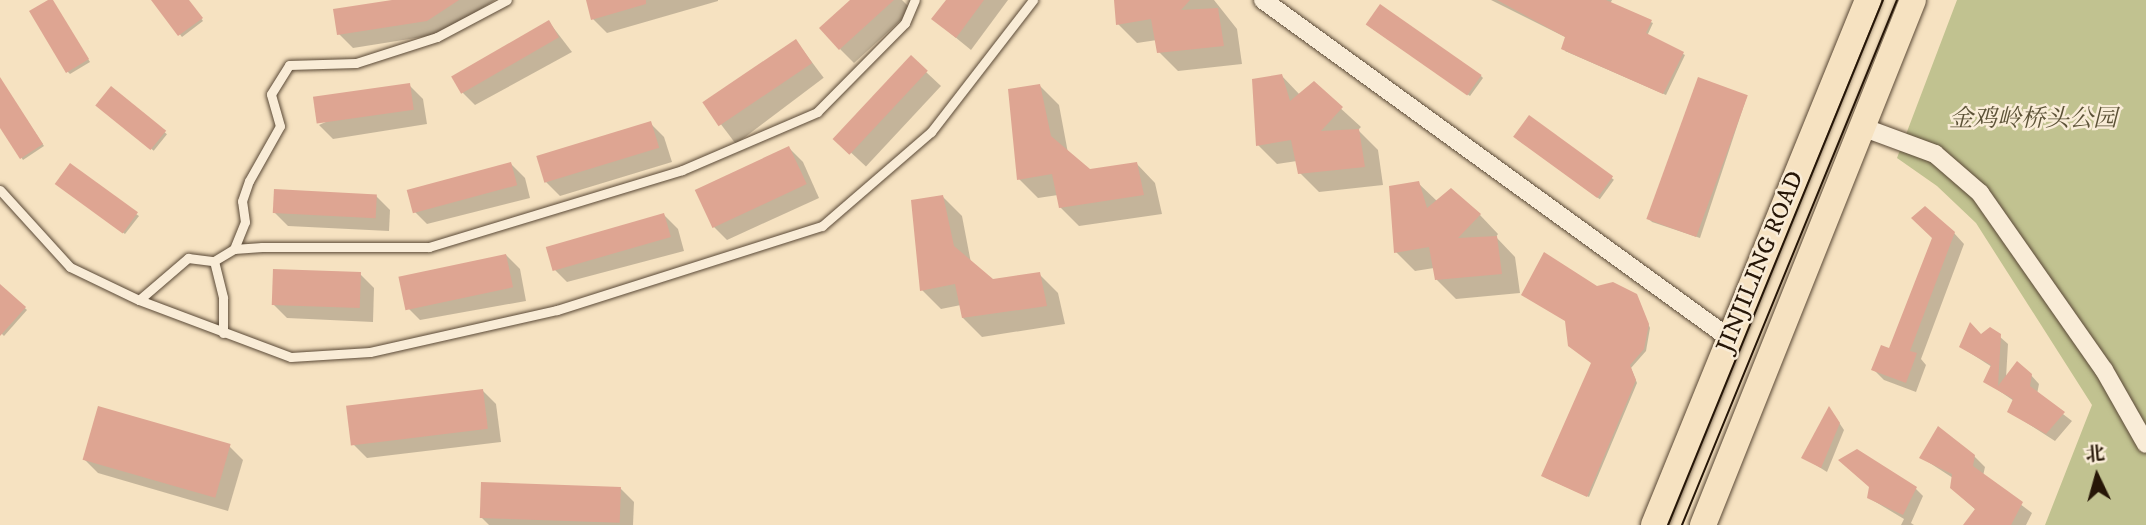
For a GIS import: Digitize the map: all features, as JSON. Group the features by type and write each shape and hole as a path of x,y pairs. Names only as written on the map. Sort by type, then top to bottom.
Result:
{"main road":[{"name":"JINJILING ROAD","path":"1654,525 1868,0"},
{"name":"JINJILING ROAD","path":"1703,525 1913,0"}],"street":[{"path":"1263,0 1729,338"},
{"path":"1862,127 1935,154 1980,193 2104,370 2146,444"}],"lane":[{"path":"234,249 245,222 242,201 249,181 280,126 271,94 289,65 356,63 437,37 508,0"},
{"path":"139,300 188,258 214,261 234,249 429,247 682,170 817,112 905,23 915,0"},
{"path":"0,190 70,267 139,300 291,358 370,352 556,310 822,226 931,132 1033,0"},
{"path":"214,261 223,298 223,333"}],"green space":[{"name":"金鸡岭桥头公园","path":"1957,0 2146,0 2146,525 2045,525 2092,405 1976,223 1937,186 1897,158"}],"building":[{"path":"53,0 89,59 66,73 29,11"},
{"path":"151,0 189,0 203,18 178,36"},
{"path":"392,0 459,0 427,21 337,35 333,9"},
{"path":"586,0 646,0 646,4 591,20"},
{"path":"850,0 894,0 839,50 819,28"},
{"path":"946,0 984,0 956,38 931,19"},
{"path":"1114,0 1190,0 1181,10 1218,8 1224,46 1157,53 1151,19 1116,25"},
{"path":"1497,0 1606,0 1652,20 1646,33 1684,52 1663,94 1561,49 1565,37"},
{"path":"1380,4 1482,75 1467,96 1366,24"},
{"path":"549,20 559,37 461,94 451,76"},
{"path":"796,39 812,63 719,126 702,102"},
{"path":"911,55 928,71 849,155 833,139"},
{"path":"1282,74 1290,101 1314,81 1343,107 1321,131 1359,129 1365,167 1298,174 1291,140 1256,146 1252,79"},
{"path":"0,77 43,144 20,159 0,128"},
{"path":"1698,77 1748,95 1696,237 1646,219"},
{"path":"410,83 414,110 317,123 313,97"},
{"path":"1040,84 1051,136 1090,169 1137,162 1144,195 1059,208 1052,174 1017,180 1008,89"},
{"path":"111,86 166,131 150,150 95,105"},
{"path":"1529,115 1613,176 1597,198 1513,137"},
{"path":"651,121 659,148 544,183 536,156"},
{"path":"789,146 807,184 712,228 695,190"},
{"path":"511,162 517,185 413,213 407,190"},
{"path":"70,163 138,212 123,233 55,184"},
{"path":"1419,181 1427,208 1451,188 1481,214 1458,238 1497,236 1502,274 1435,280 1429,247 1394,253 1389,186"},
{"path":"274,189 377,194 376,218 273,213"},
{"path":"943,195 954,246 993,279 1040,272 1047,306 962,318 955,284 920,291 911,200"},
{"path":"1925,206 1955,232 1910,351 1917,353 1906,383 1871,370 1881,345 1889,348 1932,238 1911,218"},
{"path":"664,213 671,237 553,271 546,247"},
{"path":"1544,252 1597,286 1613,282 1637,294 1649,324 1644,349 1630,365 1636,380 1587,497 1541,476 1591,363 1568,346 1565,321 1521,295"},
{"path":"506,254 513,287 405,310 398,277"},
{"path":"273,269 361,272 360,308 272,305"},
{"path":"0,284 26,307 0,336"},
{"path":"1970,322 1981,334 1990,327 2001,334 1998,386 2017,361 2032,374 2030,386 2065,412 2046,434 2007,412 2013,399 1983,382 1991,365 1959,347"},
{"path":"483,389 488,429 351,446 346,406"},
{"path":"98,406 231,444 215,498 83,460"},
{"path":"1829,406 1840,423 1821,468 1801,458"},
{"path":"1938,426 1975,455 1973,466 2023,502 2011,525 1963,525 1975,509 1950,488 1952,474 1919,458"},
{"path":"1857,449 1917,487 1903,515 1867,498 1869,487 1838,460"},
{"path":"481,482 621,487 620,523 480,518"}],"tram line":[{"path":"1668,525 1883,0"},
{"path":"1682,525 1897,0"}]}
